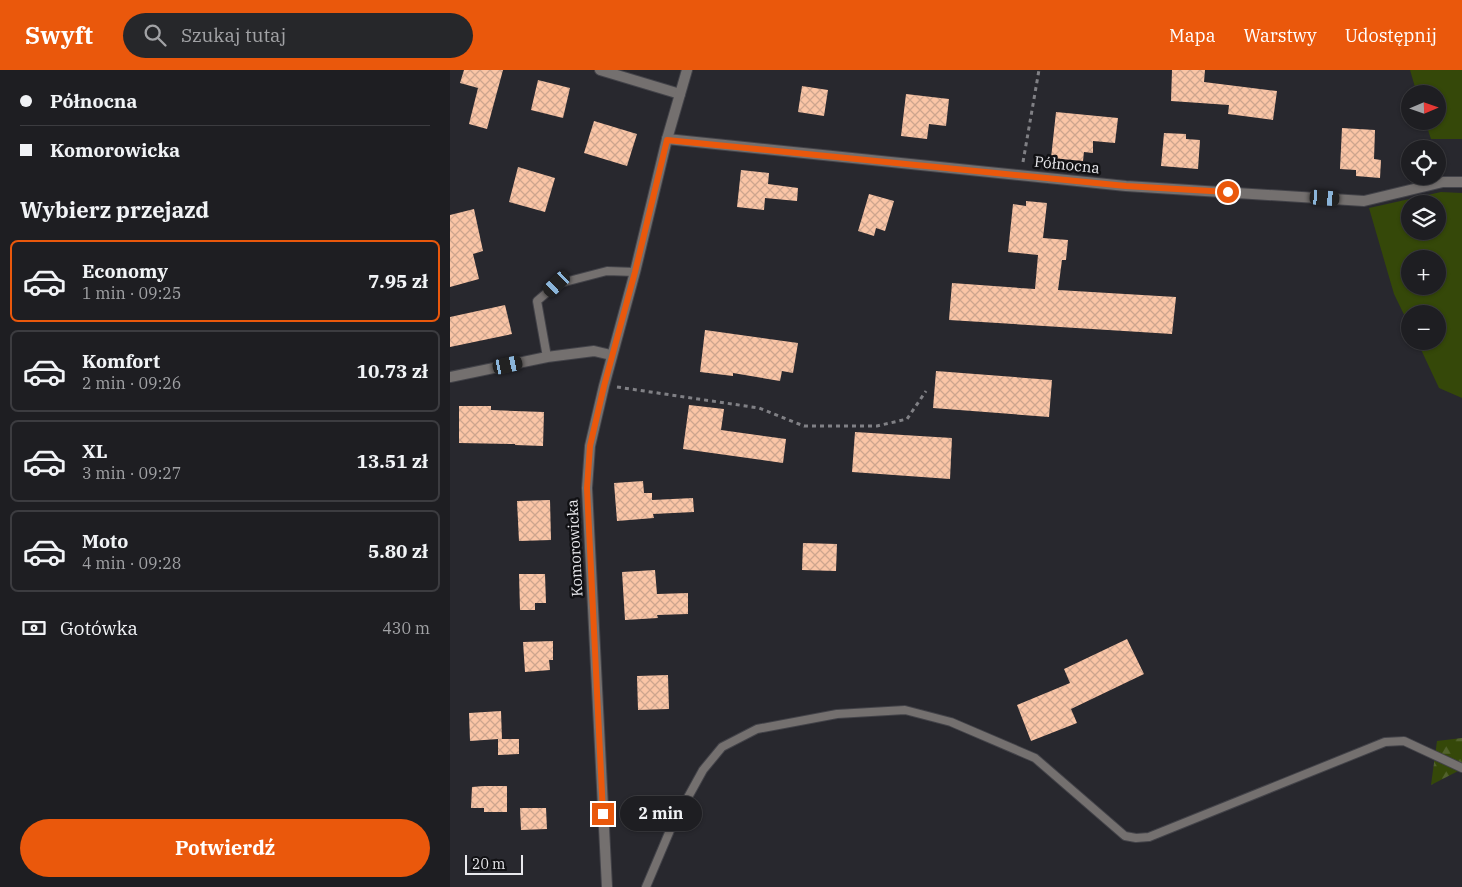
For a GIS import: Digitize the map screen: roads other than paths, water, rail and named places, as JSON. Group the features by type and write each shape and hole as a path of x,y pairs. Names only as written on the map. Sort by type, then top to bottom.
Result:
{"street":[{"path":"600,70 680,94"},
{"name":"Komorowicka","path":"607,887 587,488 590,446 667,140 687,70"},
{"name":"Północna","path":"667,140 1132,186 1364,201 1443,182 1462,182"},
{"path":"450,377 547,357 594,352 612,355"}],"lane":[{"path":"547,357 537,302 557,284 607,271 635,272"},
{"path":"646,887 671,828 702,770 722,747 757,729 837,714 905,710 951,722 1035,758 1125,836 1136,838 1149,837 1385,742 1404,741 1462,768"}]}
